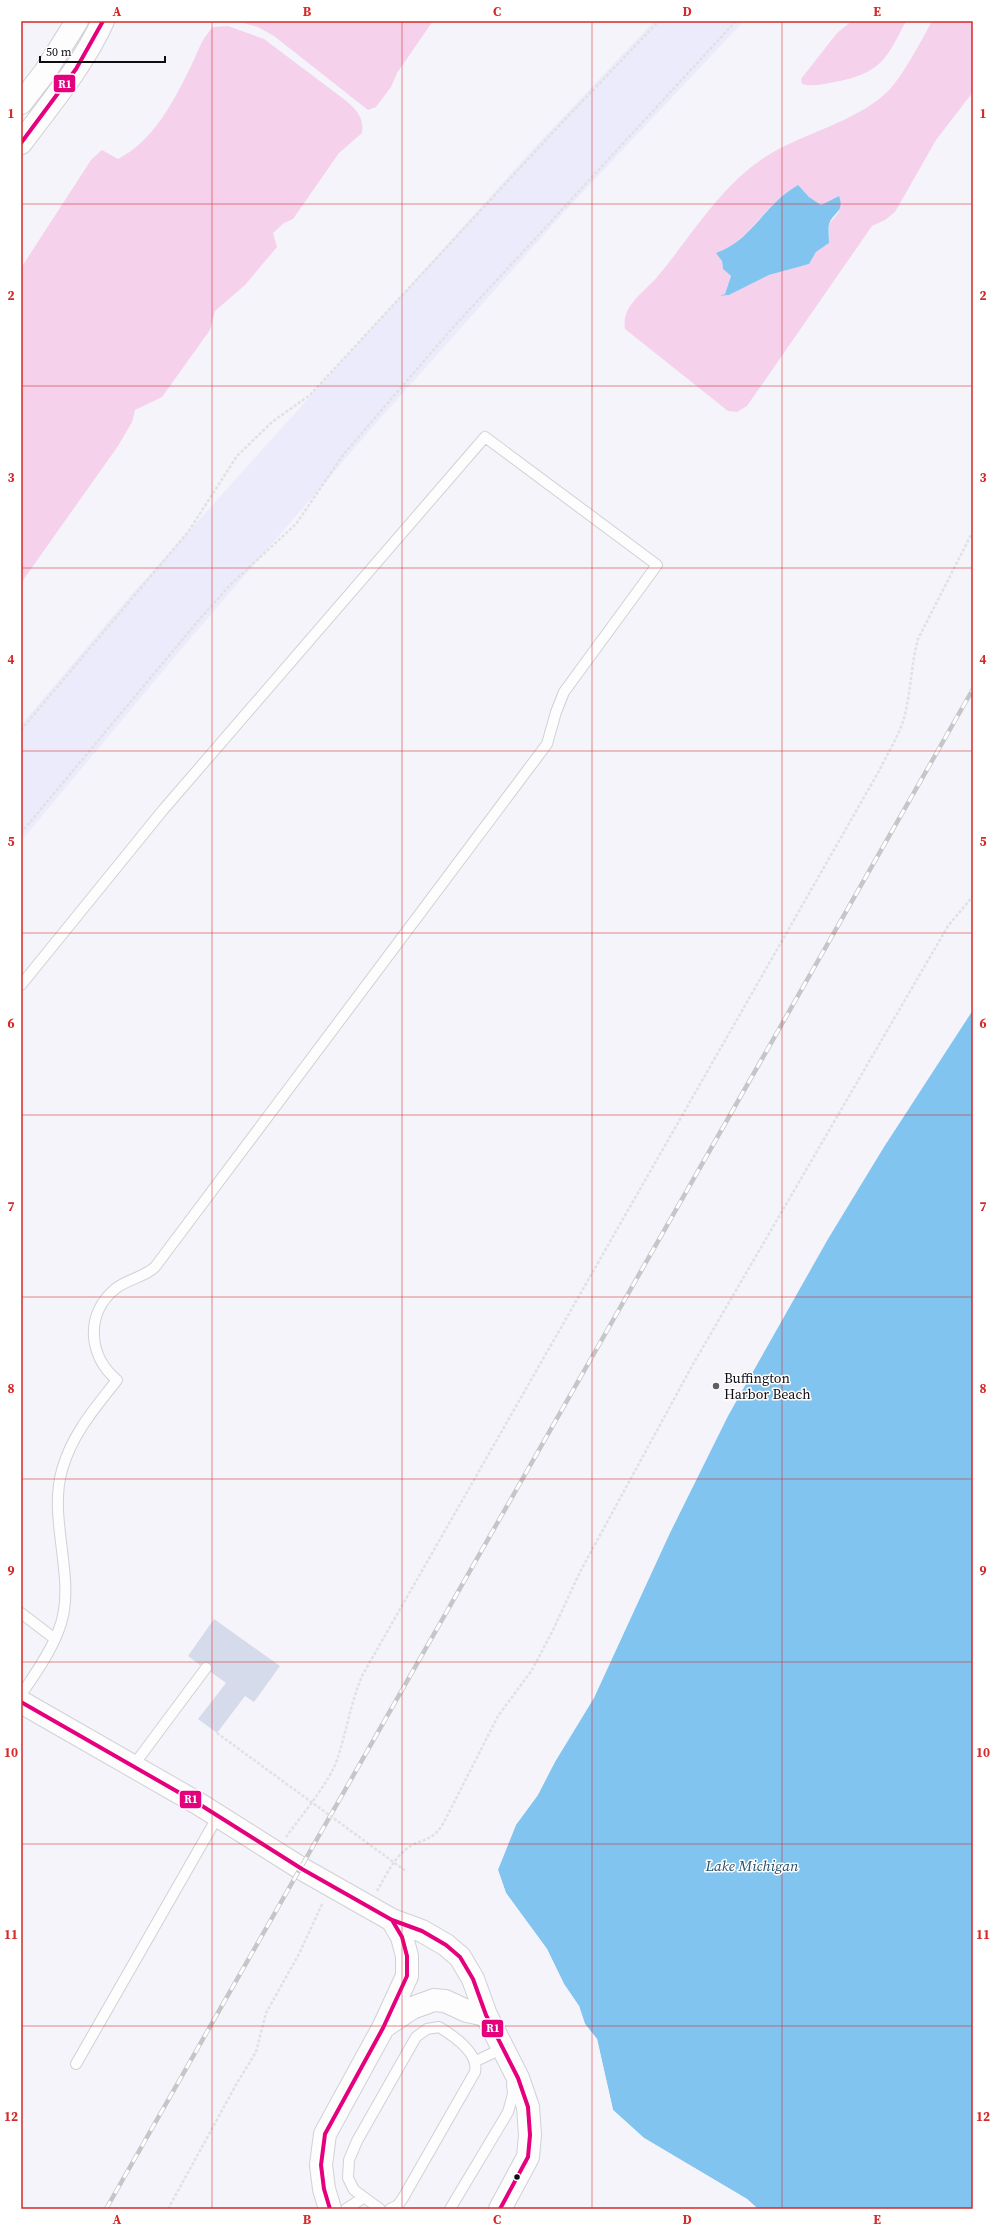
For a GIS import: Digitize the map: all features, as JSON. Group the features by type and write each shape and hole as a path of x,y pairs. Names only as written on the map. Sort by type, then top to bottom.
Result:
{"street":[{"path":"21,103 45,72 77,21"},
{"path":"21,143 69,78 87,51 103,21"},
{"path":"21,1702 133,1766 218,1816 275,1852 392,1920 422,1931 446,1945 460,1957 473,1979 486,2015 518,2078 528,2108 530,2135 528,2157 500,2209"},
{"path":"330,2209 324,2189 321,2165 325,2134 383,2028 406,1976 407,1956 402,1937 392,1920"},
{"path":"383,2028 412,2008 434,2000 445,2001 468,2011 486,2015"}],"lane":[{"path":"21,984 163,810 485,437 657,565 564,692 556,712 547,744 155,1267 141,1277 121,1285 103,1302 96,1317 93,1334 95,1350 101,1363 117,1380 78,1432 62,1470 58,1494 58,1518 65,1593 59,1632 21,1695"},
{"path":"21,1614 55,1639"},
{"path":"133,1766 206,1668"},
{"path":"76,2064 218,1816"},
{"path":"380,2209 363,2198 350,2185 347,2170 348,2160 357,2141 416,2037 427,2029 439,2027 472,2053 476,2061 475,2072 403,2198 398,2205 390,2209"},
{"path":"450,2209 511,2105 513,2087 505,2051 476,2061"},
{"path":"346,2209 363,2198"}],"path":[{"path":"21,730 188,532 237,456 250,441 272,422 310,395 513,174 659,21"},
{"path":"21,833 198,621 231,584 296,524 343,455 448,333 736,21"},
{"path":"275,1852 331,1772 338,1758 354,1693 363,1674 879,771 904,720 909,698 913,657 918,639 973,531"},
{"path":"368,1906 401,1853 411,1846 428,1840 437,1834 443,1824 498,1716 532,1670 553,1630 580,1572 743,1276 948,926 973,896"},
{"path":"217,1734 407,1872"},
{"path":"168,2209 237,2082 256,2052 266,2013 299,1954 331,1885"}],"shaded area":[{"path":"236,21 433,21 397,73 391,87 376,107 368,110 274,36 258,27"},
{"path":"654,21 744,21 565,211 371,429 188,641 21,841 21,725 125,602 534,148"},
{"path":"852,21 906,21 887,55 872,69 863,74 835,82 814,85 802,84 801,79 837,33"},
{"path":"932,21 973,21 973,92 936,140 895,212 885,220 872,226 747,406 737,412 728,411 625,329 625,320 630,306 658,276 723,194 753,166 784,146 858,113 885,94 898,80","holes":["798,186 809,197 821,205 839,196 839,212 829,224 829,243 816,252 809,264 769,275 729,295 722,296 725,294 731,276 723,269 722,261 717,253 727,249 735,243 772,205 791,190"]},
{"path":"228,26 264,39 345,100 359,114 362,122 362,133 339,153 293,219 284,223 273,233 277,247 245,285 215,311 210,330 162,397 135,410 132,422 118,446 21,583 21,268 91,160 102,150 118,159 131,151 142,141 153,130 171,105 206,36 213,27"}],"water":[{"path":"798,185 809,197 821,205 839,196 841,205 840,209 829,224 829,243 816,252 809,264 769,275 729,295 720,296 725,294 731,276 723,269 722,261 716,253 726,249 743,237 772,205"},
{"name":"Lake Michigan","path":"973,1010 973,2209 758,2209 747,2199 644,2138 613,2110 597,2039 585,2024 579,2006 564,1984 547,1949 506,1893 498,1870 516,1825 538,1795 555,1762 594,1698 670,1533 728,1416 828,1239 884,1147"}],"pier":[{"path":"498,1870 506,1893 547,1949 564,1984 579,2006 585,2024 597,2039 613,2110 644,2138 747,2199 758,2209 755,2209 746,2201 643,2140 612,2111 595,2040 583,2025 578,2007 562,1985 546,1950 505,1894 498,1875"}],"building":[{"path":"214,1619 280,1666 254,1702 245,1696 217,1733 198,1719 226,1683 211,1672 212,1666 210,1663 204,1662 200,1665 188,1656"}],"railway":[{"path":"106,2209 973,689"}],"transit line":[{"name":"R1","path":"21,143 76,69 103,21"},
{"name":"R1","path":"21,1702 199,1804 302,1869 392,1920 422,1931 446,1945 460,1957 473,1979 486,2015 518,2078 528,2107 530,2135 528,2157 500,2209"},
{"name":"R1","path":"330,2209 324,2189 321,2165 325,2134 383,2028 407,1976 407,1956 402,1937 392,1920"}],"place":[{"name":"Buffington Harbor Beach","path":"716,1386"}]}
